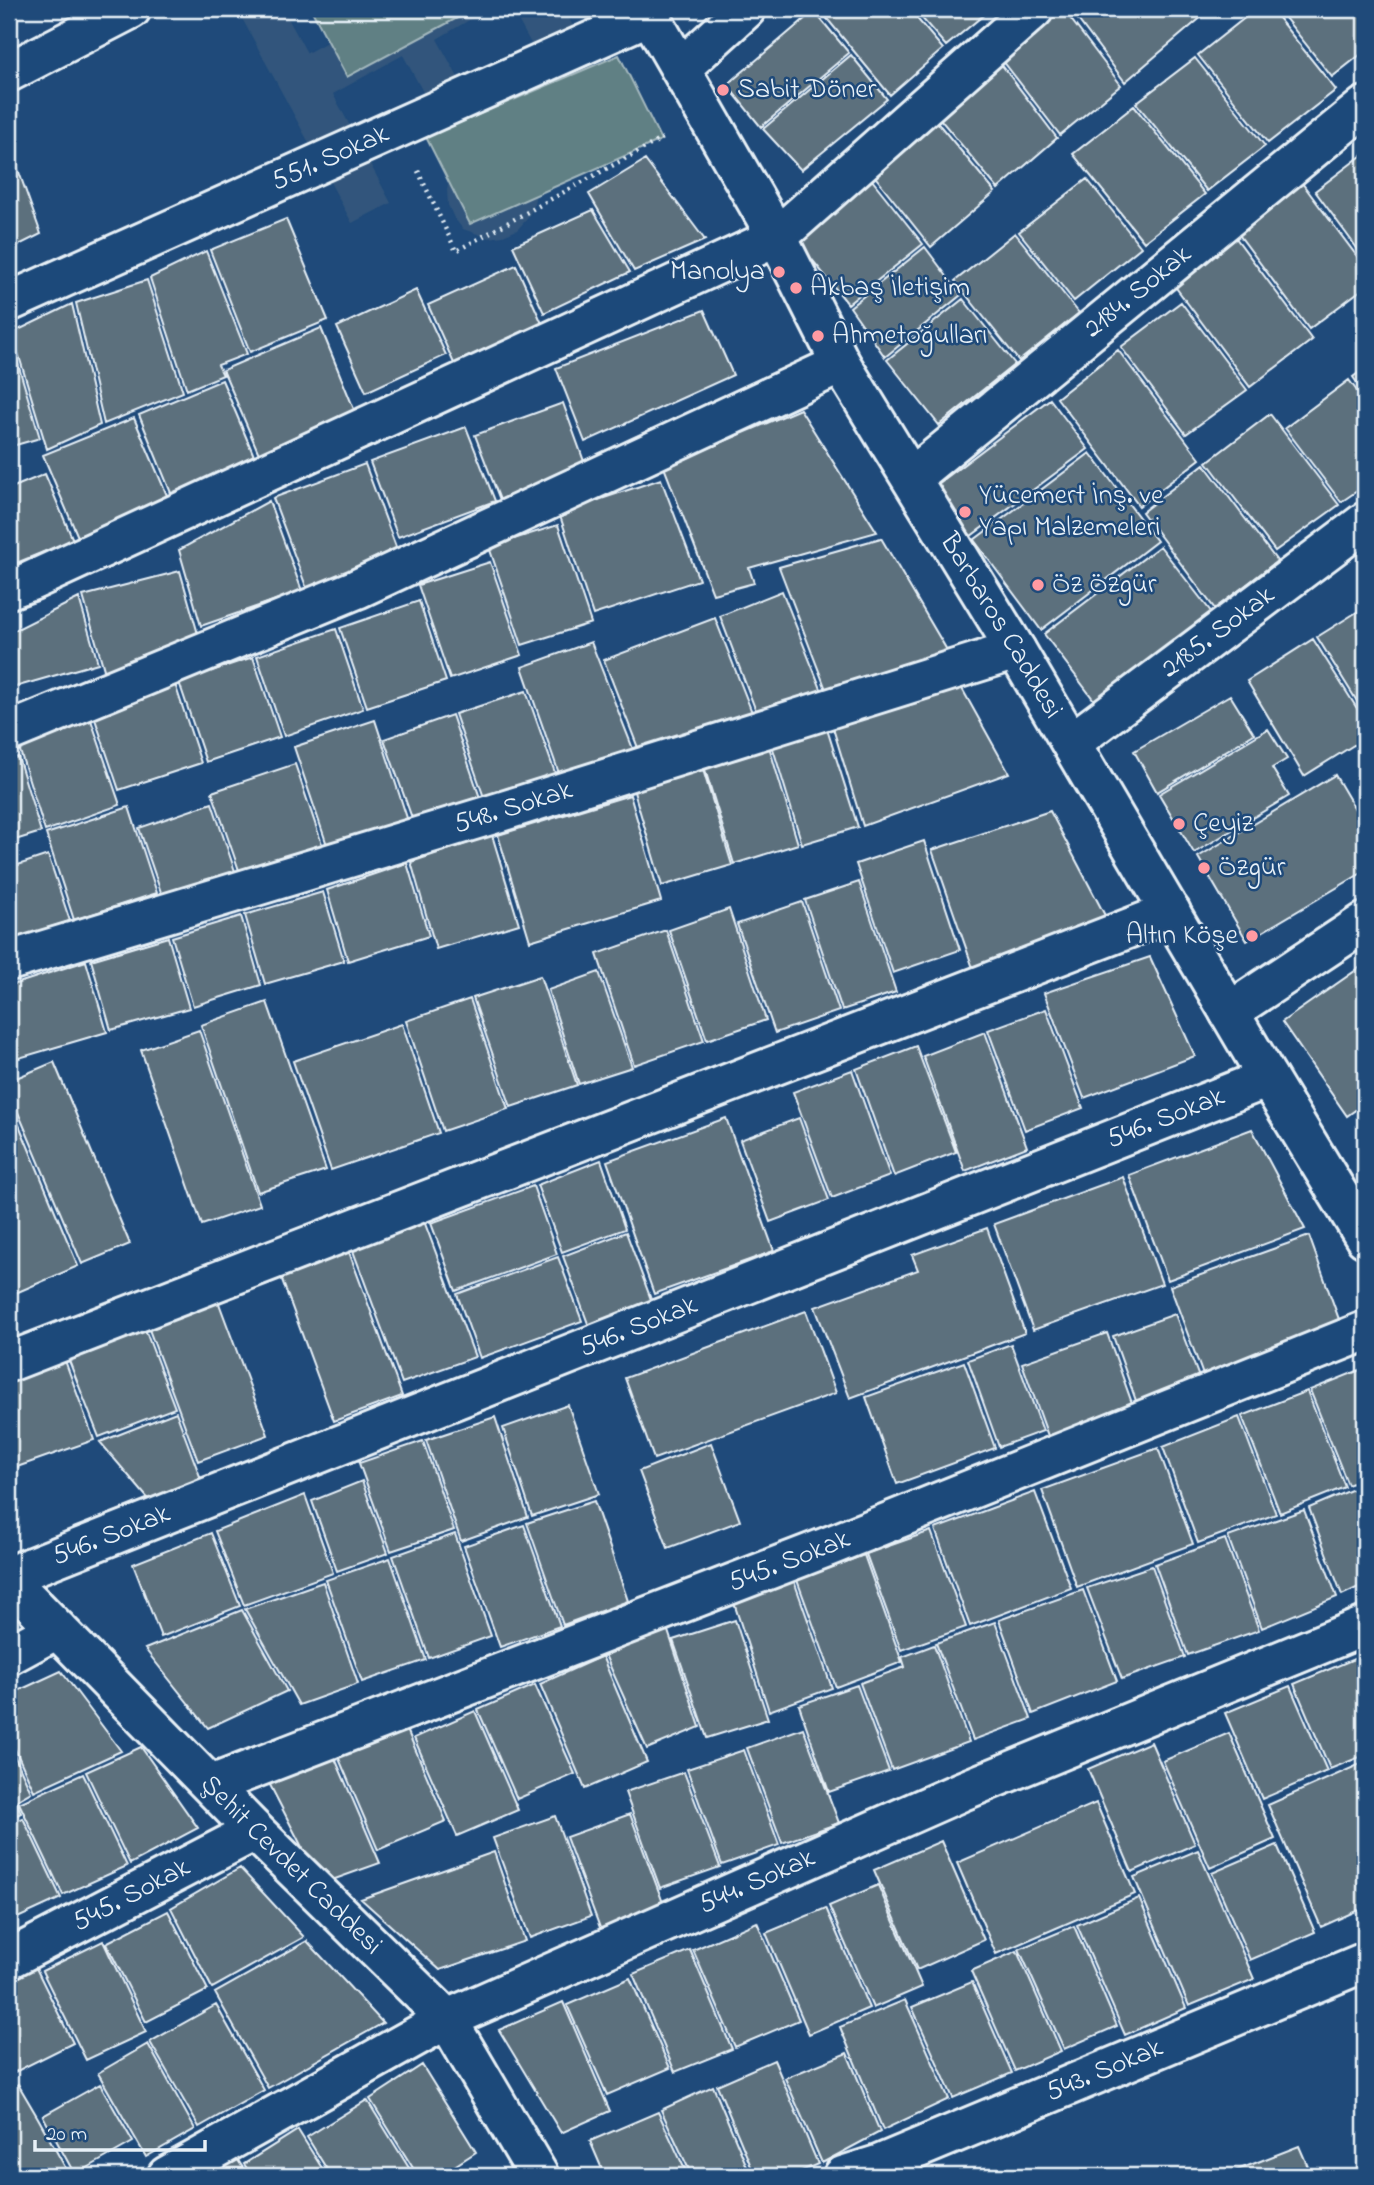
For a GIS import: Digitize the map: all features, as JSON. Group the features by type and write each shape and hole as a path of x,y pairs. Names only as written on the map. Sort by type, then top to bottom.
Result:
{"street":[{"path":"9,72 131,9"},
{"path":"681,68 747,9"},
{"path":"9,589 777,237 1034,9"},
{"name":"Barbaros Caddesi","path":"648,12 777,237 841,364 1016,650 1365,1238"},
{"name":"551. Sokak","path":"9,302 648,12"},
{"name":"2184. Sokak","path":"912,477 1365,106"},
{"path":"9,732 357,589 841,364"},
{"name":"2185. Sokak","path":"1071,743 1365,522"},
{"name":"548. Sokak","path":"9,961 513,808 1016,650"},
{"path":"9,1362 1171,912"},
{"path":"1229,1012 1365,922"},
{"name":"546. Sokak","path":"9,1578 1268,1078"},
{"name":"545. Sokak","path":"211,1785 827,1547 1365,1331"},
{"name":"Şehit Cevdet Caddesi","path":"9,1578 256,1831 446,2019 539,2176"},
{"name":"544. Sokak","path":"167,2176 446,2019 960,1792 1365,1626"},
{"path":"9,1655 57,1629"},
{"name":"545. Sokak","path":"9,1959 256,1831"},
{"name":"543. Sokak","path":"843,2176 878,2165 1365,1962"}],"path":[{"path":"412,159 456,250 707,114"}],"shaded area":[{"path":"237,9 283,9 307,53 387,9 488,9 437,39 498,150 536,191 534,206 527,219 517,230 489,238 463,229 454,218 448,205 447,190 450,176 461,162 403,55 333,94 391,203 352,223"},
{"path":"512,9 564,9 603,83 563,102"}],"green space":[{"path":"311,9 474,9 347,77"},
{"path":"619,55 661,140 470,224 426,137"}],"building":[{"path":"819,9 909,9 943,49 890,95"},
{"path":"914,9 991,9 946,46"},
{"path":"1056,9 1063,9 1121,85 1060,135 1000,57"},
{"path":"1070,9 1211,9 1125,82"},
{"path":"1256,9 1271,9 1336,90 1268,143 1198,55"},
{"path":"1278,9 1365,9 1365,51 1332,77"},
{"path":"814,11 849,53 761,127 727,85"},
{"path":"851,55 887,99 801,170 763,129"},
{"path":"1195,58 1265,146 1207,191 1136,103"},
{"path":"998,60 1057,138 998,189 935,113"},
{"path":"1134,106 1205,194 1144,242 1073,154"},
{"path":"932,116 995,192 931,247 869,169"},
{"path":"9,144 41,234 9,250"},
{"path":"1365,153 1365,259 1315,191"},
{"path":"645,160 705,240 634,271 589,194"},
{"path":"1087,179 1141,247 1074,301 1019,232"},
{"path":"1299,179 1365,267 1365,287 1309,329 1234,228"},
{"path":"872,180 923,244 848,304 797,241"},
{"path":"593,210 630,272 544,313 513,246"},
{"path":"286,219 328,320 250,352 210,250"},
{"path":"1230,230 1312,340 1250,387 1168,277"},
{"path":"1015,233 1079,313 1019,361 955,281"},
{"path":"925,247 961,295 885,357 850,307"},
{"path":"206,251 247,354 218,365 223,375 187,390 150,278"},
{"path":"516,265 544,328 456,368 428,305"},
{"path":"147,280 183,392 104,424 76,303"},
{"path":"416,290 446,355 366,392 337,327"},
{"path":"963,299 1015,364 939,425 887,360"},
{"path":"1181,302 1247,390 1186,434 1121,347"},
{"path":"72,304 100,425 47,449 12,333"},
{"path":"704,310 733,375 585,442 556,368"},
{"path":"321,328 358,419 262,461 223,370"},
{"path":"9,334 40,438 9,447"},
{"path":"1118,350 1200,459 1139,506 1057,398"},
{"path":"1365,368 1365,394 1353,377"},
{"path":"222,380 257,463 173,498 139,415"},
{"path":"1349,380 1365,402 1365,494 1360,489 1341,502 1285,428"},
{"path":"1050,399 1088,449 971,536 934,487"},
{"path":"563,403 586,467 500,500 475,435"},
{"path":"800,409 877,532 749,568 754,583 713,594 664,467"},
{"path":"1270,414 1339,505 1275,551 1207,462"},
{"path":"134,418 169,500 78,537 43,455"},
{"path":"466,427 495,501 398,537 370,462"},
{"path":"1090,453 1157,541 1041,630 974,540"},
{"path":"365,464 399,555 307,589 273,498"},
{"path":"1204,464 1277,561 1215,609 1142,512"},
{"path":"45,474 73,540 9,566 9,489"},
{"path":"661,479 699,580 593,615 559,513"},
{"path":"269,501 302,591 201,626 179,550"},
{"path":"558,525 591,623 522,645 489,547"},
{"path":"881,538 951,657 827,692 779,567"},
{"path":"1160,546 1212,613 1153,657 1158,664 1100,708 1044,634"},
{"path":"490,562 522,655 450,679 418,585"},
{"path":"180,571 202,648 105,673 83,596"},
{"path":"782,591 823,694 759,719 720,616"},
{"path":"79,598 98,663 15,687 9,662 9,633"},
{"path":"419,601 446,681 367,707 340,628"},
{"path":"1365,607 1365,714 1317,637"},
{"path":"715,618 755,720 640,753 604,660"},
{"path":"336,629 363,709 284,736 257,656"},
{"path":"1313,639 1365,721 1365,738 1304,776 1247,681"},
{"path":"591,642 635,754 562,782 522,667"},
{"path":"253,657 280,737 206,762 179,682"},
{"path":"175,684 201,763 119,790 93,713"},
{"path":"960,685 1009,773 863,826 832,725"},
{"path":"526,691 559,784 488,809 455,714"},
{"path":"1230,695 1254,734 1157,792 1134,751"},
{"path":"89,714 120,805 45,831 16,738"},
{"path":"452,715 480,798 413,821 384,739"},
{"path":"375,720 408,821 328,848 294,747"},
{"path":"826,726 858,827 802,844 771,742"},
{"path":"1268,729 1287,759 1272,768 1289,796 1194,853 1159,794"},
{"path":"768,743 798,844 734,864 703,763"},
{"path":"18,757 41,832 9,842 9,760"},
{"path":"701,763 732,865 662,886 632,785"},
{"path":"295,764 324,850 242,879 212,792"},
{"path":"1335,775 1365,826 1365,871 1247,941 1198,857"},
{"path":"630,795 661,901 530,941 498,835"},
{"path":"212,803 238,880 165,904 139,828"},
{"path":"129,807 157,893 74,920 46,834"},
{"path":"1050,811 1110,925 974,971 932,850"},
{"path":"492,835 519,924 436,949 411,862"},
{"path":"924,841 960,950 893,973 856,864"},
{"path":"48,855 70,921 9,941 9,868"},
{"path":"407,863 429,936 348,961 327,890"},
{"path":"859,882 896,992 842,1010 805,900"},
{"path":"323,892 344,961 265,984 245,915"},
{"path":"802,902 839,1011 775,1033 737,924"},
{"path":"729,909 766,1020 707,1040 669,930"},
{"path":"241,916 261,985 193,1006 172,937"},
{"path":"666,930 704,1041 634,1065 597,954"},
{"path":"168,937 189,1008 111,1030 91,960"},
{"path":"1150,957 1195,1056 1084,1098 1044,993"},
{"path":"86,961 107,1032 9,1061 9,986"},
{"path":"1365,964 1365,1103 1347,1116 1282,1022"},
{"path":"599,972 632,1067 579,1084 548,990"},
{"path":"540,976 577,1085 511,1107 473,998"},
{"path":"470,999 508,1109 443,1131 406,1021"},
{"path":"267,1002 326,1170 258,1192 201,1025"},
{"path":"1046,1009 1083,1108 1025,1130 988,1030"},
{"path":"402,1024 439,1133 331,1170 293,1061"},
{"path":"199,1030 260,1205 202,1225 141,1050"},
{"path":"985,1032 1027,1147 965,1171 923,1056"},
{"path":"916,1046 956,1152 894,1176 856,1069"},
{"path":"54,1062 130,1244 82,1264 9,1091 9,1081"},
{"path":"852,1070 890,1176 832,1198 793,1092"},
{"path":"9,1101 78,1266 9,1296"},
{"path":"726,1118 774,1251 654,1294 607,1161"},
{"path":"799,1118 829,1200 770,1222 740,1140"},
{"path":"1252,1129 1305,1229 1168,1280 1129,1175"},
{"path":"601,1160 625,1229 562,1252 537,1185"},
{"path":"1123,1177 1162,1284 1033,1330 994,1224"},
{"path":"533,1186 557,1254 456,1291 431,1223"},
{"path":"421,1213 475,1357 402,1383 349,1240"},
{"path":"987,1228 1025,1333 850,1398 815,1307 918,1270 912,1255"},
{"path":"626,1232 653,1305 590,1329 563,1256"},
{"path":"1309,1236 1341,1325 1203,1375 1170,1286"},
{"path":"349,1252 402,1396 334,1421 281,1277"},
{"path":"558,1257 582,1321 480,1358 457,1294"},
{"path":"217,1298 268,1435 198,1461 147,1324"},
{"path":"806,1311 836,1393 654,1459 625,1378"},
{"path":"1175,1314 1203,1388 1140,1412 1113,1336"},
{"path":"143,1324 175,1408 99,1437 66,1353"},
{"path":"1107,1333 1138,1420 1053,1450 1022,1363"},
{"path":"1011,1344 1043,1431 999,1447 968,1360"},
{"path":"63,1355 94,1440 17,1467 9,1454 9,1375"},
{"path":"964,1362 995,1448 897,1484 866,1397"},
{"path":"1365,1368 1365,1478 1348,1485 1310,1390"},
{"path":"1307,1391 1345,1487 1280,1513 1242,1416"},
{"path":"568,1405 599,1494 532,1516 503,1428"},
{"path":"176,1412 205,1490 156,1508 100,1442"},
{"path":"495,1417 528,1517 461,1541 426,1440"},
{"path":"1239,1417 1276,1514 1198,1543 1163,1447"},
{"path":"423,1441 454,1530 391,1551 359,1463"},
{"path":"711,1443 740,1521 668,1548 639,1471"},
{"path":"1158,1448 1193,1544 1077,1587 1042,1490"},
{"path":"362,1481 388,1553 337,1571 312,1501"},
{"path":"1365,1484 1365,1584 1342,1595 1309,1508"},
{"path":"1035,1492 1071,1588 970,1626 935,1529"},
{"path":"305,1495 333,1573 244,1605 215,1531"},
{"path":"594,1501 628,1601 563,1625 527,1523"},
{"path":"1304,1510 1337,1597 1262,1628 1228,1537"},
{"path":"524,1525 560,1626 500,1647 464,1546"},
{"path":"931,1531 966,1627 901,1650 866,1554"},
{"path":"211,1533 240,1606 161,1637 133,1564"},
{"path":"455,1534 491,1636 429,1658 393,1556"},
{"path":"1225,1539 1259,1630 1188,1655 1155,1564"},
{"path":"864,1555 902,1662 836,1687 797,1580"},
{"path":"390,1558 426,1660 362,1682 326,1580"},
{"path":"1152,1566 1185,1657 1122,1679 1087,1588"},
{"path":"794,1581 832,1688 769,1711 734,1603"},
{"path":"323,1582 358,1684 299,1705 245,1609"},
{"path":"1083,1590 1117,1681 1033,1714 999,1620"},
{"path":"242,1610 287,1691 208,1728 145,1649"},
{"path":"735,1620 768,1719 707,1738 673,1640"},
{"path":"995,1622 1031,1719 973,1740 936,1643"},
{"path":"667,1628 700,1727 647,1749 605,1655"},
{"path":"934,1645 969,1742 892,1770 860,1683 905,1667 902,1657"},
{"path":"602,1656 647,1762 585,1789 540,1684"},
{"path":"1361,1656 1365,1667 1365,1755 1330,1769 1294,1684"},
{"path":"61,1671 121,1751 34,1791 9,1736 9,1695"},
{"path":"535,1685 575,1774 517,1799 478,1710"},
{"path":"857,1685 889,1771 829,1792 799,1705"},
{"path":"1290,1686 1327,1771 1262,1799 1225,1713"},
{"path":"475,1711 518,1810 457,1836 414,1738"},
{"path":"405,1725 446,1821 378,1850 337,1754"},
{"path":"803,1728 839,1823 782,1843 747,1748"},
{"path":"1229,1733 1275,1839 1210,1868 1163,1761"},
{"path":"1151,1742 1195,1844 1132,1872 1088,1769"},
{"path":"9,1744 31,1792 16,1801 21,1813 9,1819"},
{"path":"141,1747 198,1828 130,1864 86,1772"},
{"path":"744,1750 779,1845 722,1865 687,1769"},
{"path":"334,1756 380,1863 321,1884 269,1783"},
{"path":"1365,1762 1365,1907 1321,1927 1268,1805"},
{"path":"684,1772 720,1867 660,1888 625,1792"},
{"path":"83,1774 127,1866 63,1895 19,1803"},
{"path":"1096,1803 1135,1894 996,1954 957,1863"},
{"path":"630,1814 666,1911 602,1933 566,1837"},
{"path":"555,1816 591,1916 530,1938 493,1838"},
{"path":"23,1818 61,1898 9,1922 9,1824"},
{"path":"941,1841 984,1940 917,1970 874,1870"},
{"path":"1277,1845 1315,1932 1250,1960 1212,1873"},
{"path":"1198,1850 1254,1979 1189,2006 1134,1877"},
{"path":"494,1852 525,1941 440,1970 361,1899"},
{"path":"240,1868 304,1937 212,1988 171,1908"},
{"path":"878,1885 922,1987 873,2008 829,1906"},
{"path":"1139,1898 1186,2008 1125,2035 1077,1925"},
{"path":"826,1908 869,2008 809,2034 766,1933"},
{"path":"168,1911 208,1990 146,2022 106,1943"},
{"path":"757,1922 799,2020 735,2047 693,1950"},
{"path":"1074,1926 1117,2026 1064,2049 1019,1949"},
{"path":"103,1941 146,2032 86,2060 42,1971"},
{"path":"307,1941 383,2023 268,2088 215,1993"},
{"path":"690,1950 732,2049 675,2072 633,1974"},
{"path":"1017,1951 1061,2051 1015,2071 971,1971"},
{"path":"31,1958 73,2043 9,2075 9,1969"},
{"path":"630,1978 670,2068 607,2095 567,2005"},
{"path":"972,1982 1012,2073 953,2098 912,2007"},
{"path":"905,2000 949,2099 883,2130 840,2027"},
{"path":"563,2002 610,2111 561,2133 499,2030"},
{"path":"216,2005 264,2090 199,2127 150,2042"},
{"path":"148,2044 195,2129 146,2157 98,2073"},
{"path":"847,2053 880,2132 822,2163 785,2078"},
{"path":"774,2060 818,2164 790,2176 755,2176 717,2085"},
{"path":"422,2065 476,2152 439,2176 418,2176 370,2099"},
{"path":"18,2084 70,2176 9,2176 9,2090"},
{"path":"100,2084 133,2142 75,2175 43,2116"},
{"path":"713,2086 751,2176 692,2176 661,2110"},
{"path":"367,2100 414,2176 331,2176 307,2137"},
{"path":"658,2112 688,2176 605,2176 590,2141"},
{"path":"298,2130 327,2176 252,2176 244,2164"},
{"path":"1299,2146 1312,2176 1222,2176"},
{"path":"236,2157 248,2176 205,2176"}],"place":[{"name":"Sabit Döner","path":"723,90"},
{"name":"Manolya","path":"779,272"},
{"name":"Akbaş İletişim","path":"796,288"},
{"name":"Ahmetoğulları","path":"818,336"},
{"name":"Yücemert İnş. ve Yapı Malzemeleri","path":"965,512"},
{"name":"Öz Özgür","path":"1038,585"},
{"name":"Çeyiz","path":"1179,824"},
{"name":"Özgür","path":"1204,868"},
{"name":"Altın Köşe","path":"1252,936"}]}
